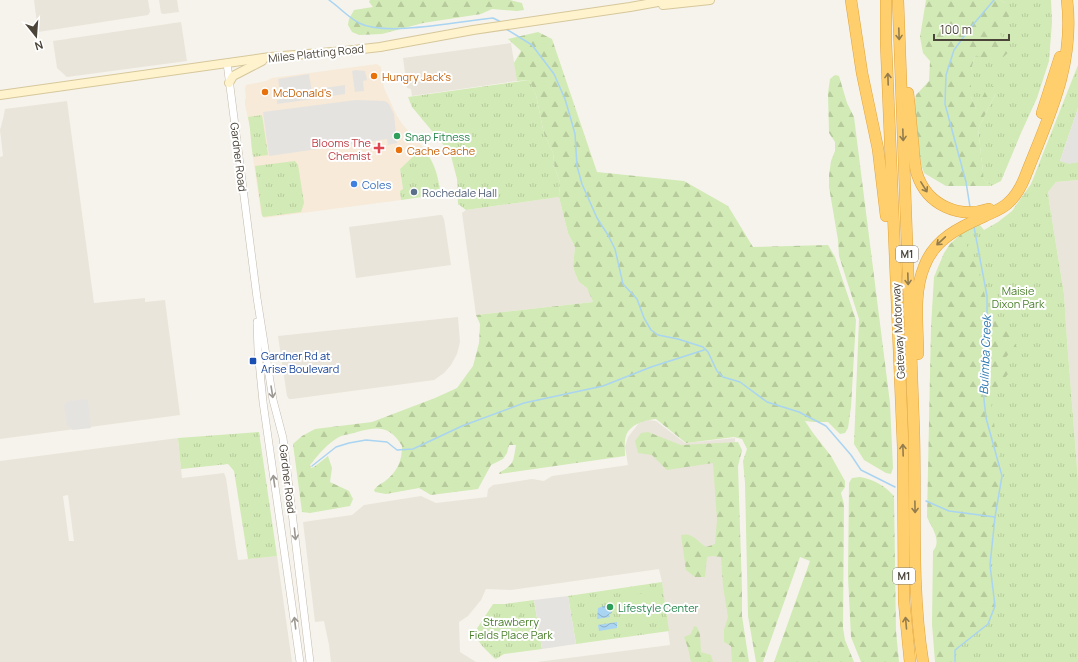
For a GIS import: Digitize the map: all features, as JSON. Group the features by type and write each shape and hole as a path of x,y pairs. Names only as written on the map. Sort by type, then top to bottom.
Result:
{"highway":[{"path":"842,0 854,22"},
{"path":"851,0 862,74 879,155 888,237 894,244"},
{"name":"M1","path":"881,0 886,43"},
{"name":"Gateway Motorway","path":"886,0 886,43 903,447 904,601 910,662"},
{"name":"Gateway Motorway","path":"898,0 914,440 916,590 923,662"},
{"path":"914,440 919,424 918,302 919,284 923,267 931,252 949,234 1001,202 1010,194 1019,181 1058,63 1062,34 1061,0"},
{"path":"900,68 907,80 915,161 920,180 927,192 937,202 947,208 959,212 979,215 996,211 1009,202 1019,190 1063,78 1069,36 1067,0"}],"main road":[{"name":"Miles Platting Road","path":"0,95 270,57 380,47 473,30 669,0"},
{"name":"Miles Platting Road","path":"630,7 710,0"},
{"path":"229,83 233,76 270,57"}],"street":[{"name":"Gardner Road","path":"227,63 257,298 273,400 283,438 310,662"},
{"name":"Gardner Road","path":"257,298 258,351 263,402 300,662"},
{"path":"291,592 294,588 294,577 299,575"}],"shaded area":[{"path":"34,0 148,0 150,12 148,15 38,32"},
{"path":"159,0 177,0 179,12 161,13"},
{"path":"181,22 187,61 67,77 57,68 53,41"},
{"path":"511,43 517,81 412,96 411,89 407,88 403,58"},
{"path":"377,64 381,67 384,88 397,116 423,147 400,169 403,190 400,191 401,200 264,218 261,214 250,128 245,104 246,85 266,81 272,78"},
{"path":"352,71 365,71 367,80 363,81 364,91 355,92"},
{"path":"309,74 313,99 277,104 277,100 281,99 278,79"},
{"path":"345,85 345,94 325,97 324,88"},
{"path":"356,100 385,101 389,104 394,114 397,143 388,145 387,139 269,156 263,112"},
{"path":"67,101 94,303 145,298 145,302 165,300 180,415 0,439 0,157 3,156 0,130 5,109"},
{"path":"1078,108 1078,162 1069,164 1060,161"},
{"path":"1078,180 1078,481 1064,294 1048,192 1056,182"},
{"path":"559,197 568,233 575,247 573,266 575,273 579,282 587,288 593,302 476,315 462,213 466,210"},
{"path":"442,215 444,219 451,265 356,278 349,227"},
{"path":"458,317 460,342 457,354 451,365 444,373 434,380 292,399 289,399 287,396 278,336"},
{"path":"88,399 91,428 73,430 67,426 64,405 68,401"},
{"path":"648,420 656,421 685,443 735,438 739,662 537,662 670,645 659,569 511,590 486,589 481,600 468,616 459,622 460,652 476,662 331,662 324,621 315,622 303,522 352,515 364,505 421,496 436,503 487,497 488,489 493,485 532,479 544,481 552,476 628,465 625,447 628,437 639,423"},
{"path":"178,438 182,478 224,473 238,560 277,556 292,662 0,662 0,461","holes":["68,495 74,541 69,541 63,496"]},
{"path":"568,596 576,644 542,649 534,600"}],"green space":[{"path":"370,0 510,0 522,3 524,10 517,11 492,9 481,14 423,23 382,34 359,35 352,32 348,25 349,19 354,10 373,7 369,2"},
{"path":"926,0 1001,0 1005,3 1011,13 999,32 1009,52 996,61 975,55 971,70 971,97 976,109 987,88 993,86 996,93 978,129 984,180 991,186 946,186 924,173 921,164 914,104 916,95 929,81 930,61 923,53 920,37"},
{"path":"1001,0 1051,0 1052,22 1049,61 1037,98 1001,181 991,186 984,180 978,129 996,93 976,109 971,97 971,70 975,55 999,32 1005,3"},
{"path":"538,32 552,39 597,172 684,181 728,206 753,247 828,245 835,257 856,320 851,407 848,428 845,433 840,434 828,422 805,421 831,456 845,481 845,487 841,493 844,504 843,628 845,640 854,662 774,662 810,561 800,557 763,662 756,662 748,616 745,483 743,461 747,449 742,439 734,437 686,443 656,419 638,423 631,428 626,436 625,456 499,474 511,464 514,458 516,445 509,445 507,453 503,459 491,465 478,489 431,495 419,488 386,494 375,492 374,490 389,478 398,466 402,446 398,439 388,431 383,429 365,430 339,437 327,446 310,465 311,468 314,467 328,456 332,468 330,482 349,491 353,499 350,506 310,513 302,512 293,444 302,436 315,429 372,422 457,388 473,366 479,343 480,324 476,315 593,302 587,288 579,282 573,266 575,247 568,233 559,197 560,182 555,169 553,153 544,134 536,95 529,80 517,81 514,63 521,51 508,39"},
{"name":"Maisie Dixon Park","path":"1078,65 1078,108 1060,161 1071,163 1078,162 1078,180 1056,182 1048,192 1064,294 1078,481 1078,662 955,662 955,650 968,638 995,606 990,565 995,517 1002,476 961,234 979,224 984,230 998,222 1012,211 1031,184"},
{"path":"835,75 839,76 847,103 854,117 890,403 893,468 891,474 886,473 864,460 854,444 859,319 839,256 838,240 829,187 829,175 831,161 835,151 835,142 829,133 828,93 830,79"},
{"path":"529,80 536,95 544,134 553,153 555,169 560,182 559,197 466,210 458,204 457,179 451,156 412,107 408,97"},
{"path":"262,115 268,155 253,157 248,117"},
{"path":"423,147 430,157 438,178 440,191 436,195 401,200 400,191 403,189 400,169"},
{"path":"295,161 298,165 304,203 301,212 263,217 255,166"},
{"path":"961,234 977,266 990,314 1008,333 1018,349 1013,358 1009,354 999,364 1007,370 1008,374 990,396 1002,476 995,517 990,565 995,606 988,624 955,650 955,662 935,662 932,624 933,551 937,543 935,534 927,517 931,327 934,277 944,253 950,244"},
{"path":"259,432 277,556 248,559 234,471 228,464 181,469 178,438"},
{"path":"648,432 681,445 738,442 742,450 738,466 742,616 749,662 732,662 731,646 724,642 724,630 728,617 723,586 721,557 707,557 705,577 695,577 686,570 681,535 685,534 691,536 706,547 715,544 717,520 713,463 667,470 652,455 638,453 635,441 641,433"},
{"path":"860,477 870,479 887,489 894,496 896,631 899,662 861,662 851,637 848,577 849,483 852,478"},
{"name":"Lifestyle Center","path":"662,582 669,631 576,644 568,596"},
{"path":"633,591 633,595 645,593 649,616 637,618 636,614 625,616 621,593"},
{"name":"Strawberry Fields Place Park","path":"534,600 542,649 504,654 496,659 494,658 479,642 476,634 476,630 493,604"},
{"path":"522,602 522,607 519,618 520,621 518,623 510,617 514,605"},
{"path":"694,626 697,627 700,634 701,652 711,655 713,662 691,662 684,637 691,634"},
{"path":"495,643 497,646 504,649 509,647 510,650 501,653 492,652 488,648"}],"water":[{"path":"607,605 607,609 611,608 612,613 609,614 610,617 597,619 598,608"},
{"path":"617,622 617,628 599,631 598,625"}],"waterway":[{"path":"329,0 355,21 371,27 387,29 424,27 493,18 501,22"},
{"name":"Bulimba Creek","path":"970,207 966,182 945,104 946,75 954,50 994,0"},
{"path":"506,29 532,45 554,74 565,99 575,134 577,166 582,184 597,218 615,249 623,284 637,299 644,318 651,330 658,335 678,339 703,347 708,352 717,371 723,377 740,382 767,402 799,412 826,426 851,455 861,470 895,487"},
{"name":"Bulimba Creek","path":"955,662 955,650 988,624 995,606 990,565 995,517 1002,476 986,418 983,390 987,337 987,296 974,227"},
{"path":"312,466 336,447 366,440 387,442 397,450 413,449 462,426 524,403 603,386 651,367 704,350"},
{"path":"926,501 949,511 995,517"}],"place":[{"name":"Hungry Jack's","path":"374,76"},
{"name":"McDonald's","path":"265,92"},
{"name":"Snap Fitness","path":"397,136"},
{"name":"Blooms The Chemist","path":"379,148"},
{"name":"Cache Cache","path":"399,150"},
{"name":"Coles","path":"354,184"},
{"name":"Rochedale Hall","path":"414,192"},
{"name":"Gardner Rd at Arise Boulevard","path":"253,361"},
{"name":"Lifestyle Center","path":"610,607"}]}
